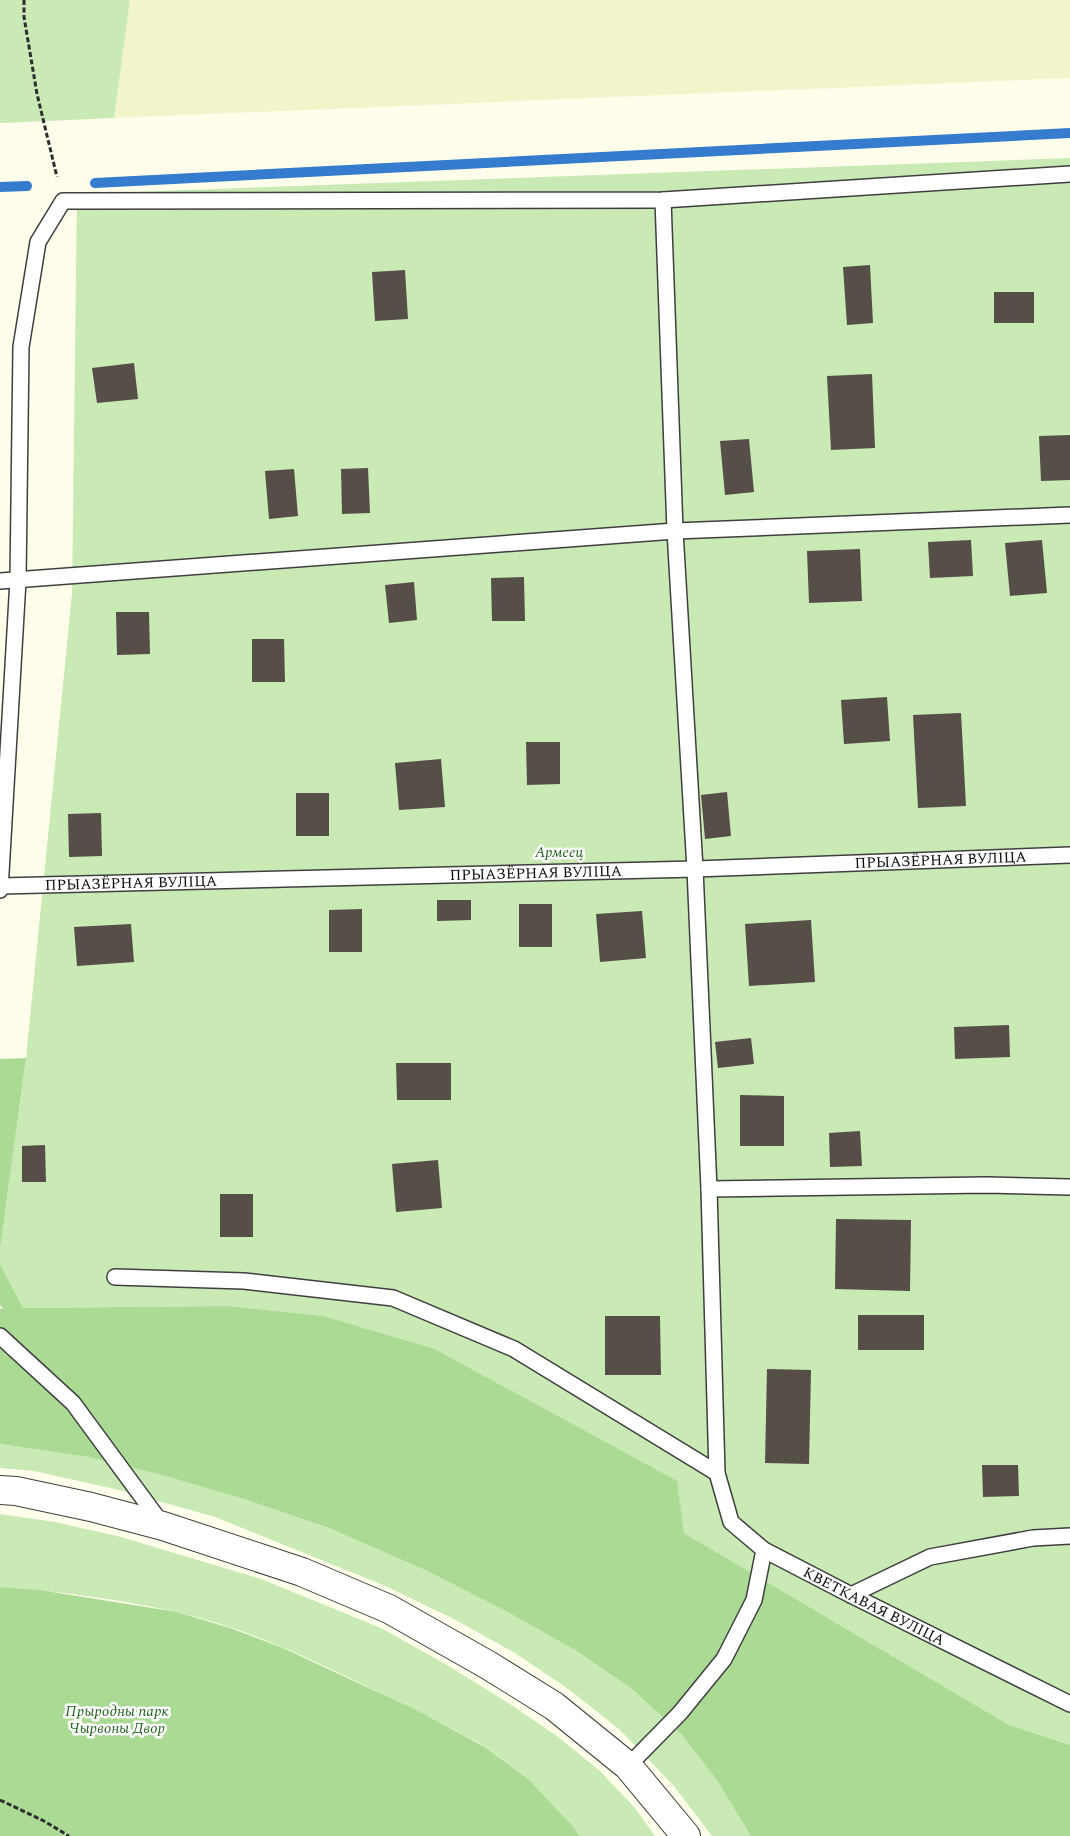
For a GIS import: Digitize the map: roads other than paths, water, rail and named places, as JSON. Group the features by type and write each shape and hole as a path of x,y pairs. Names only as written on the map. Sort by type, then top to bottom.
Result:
{"street":[{"path":"0,1490 16,1491 91,1506 163,1526 302,1572 389,1609 488,1665 554,1706 628,1766 686,1836"}],"lane":[{"path":"0,888 18,580 22,347 38,242 63,202 663,200 1070,174"},
{"name":"КВЕТКАВАЯ ВУЛІЦА","path":"663,200 675,531 695,869 709,1189 717,1473 731,1522 764,1550 1070,1704"},
{"path":"0,581 675,531 1070,515"},
{"name":"ПРЫАЗЁРНАЯ ВУЛІЦА","path":"0,888 695,869 1070,855"},
{"path":"709,1189 986,1185 1070,1187"},
{"path":"114,1277 244,1281 394,1298 514,1349 717,1473"},
{"path":"0,1336 72,1403 163,1526"},
{"path":"851,1595 930,1557 1033,1538 1070,1536"},
{"path":"628,1766 680,1713 724,1659 754,1600 764,1550"}],"waterway":[{"path":"95,183 1070,133"},
{"path":"0,187 27,186"}],"park label":[{"name":"Армеец","path":"559,852"},
{"name":"Прыродны парк Чырвоны Двор","path":"117,1720"}]}
